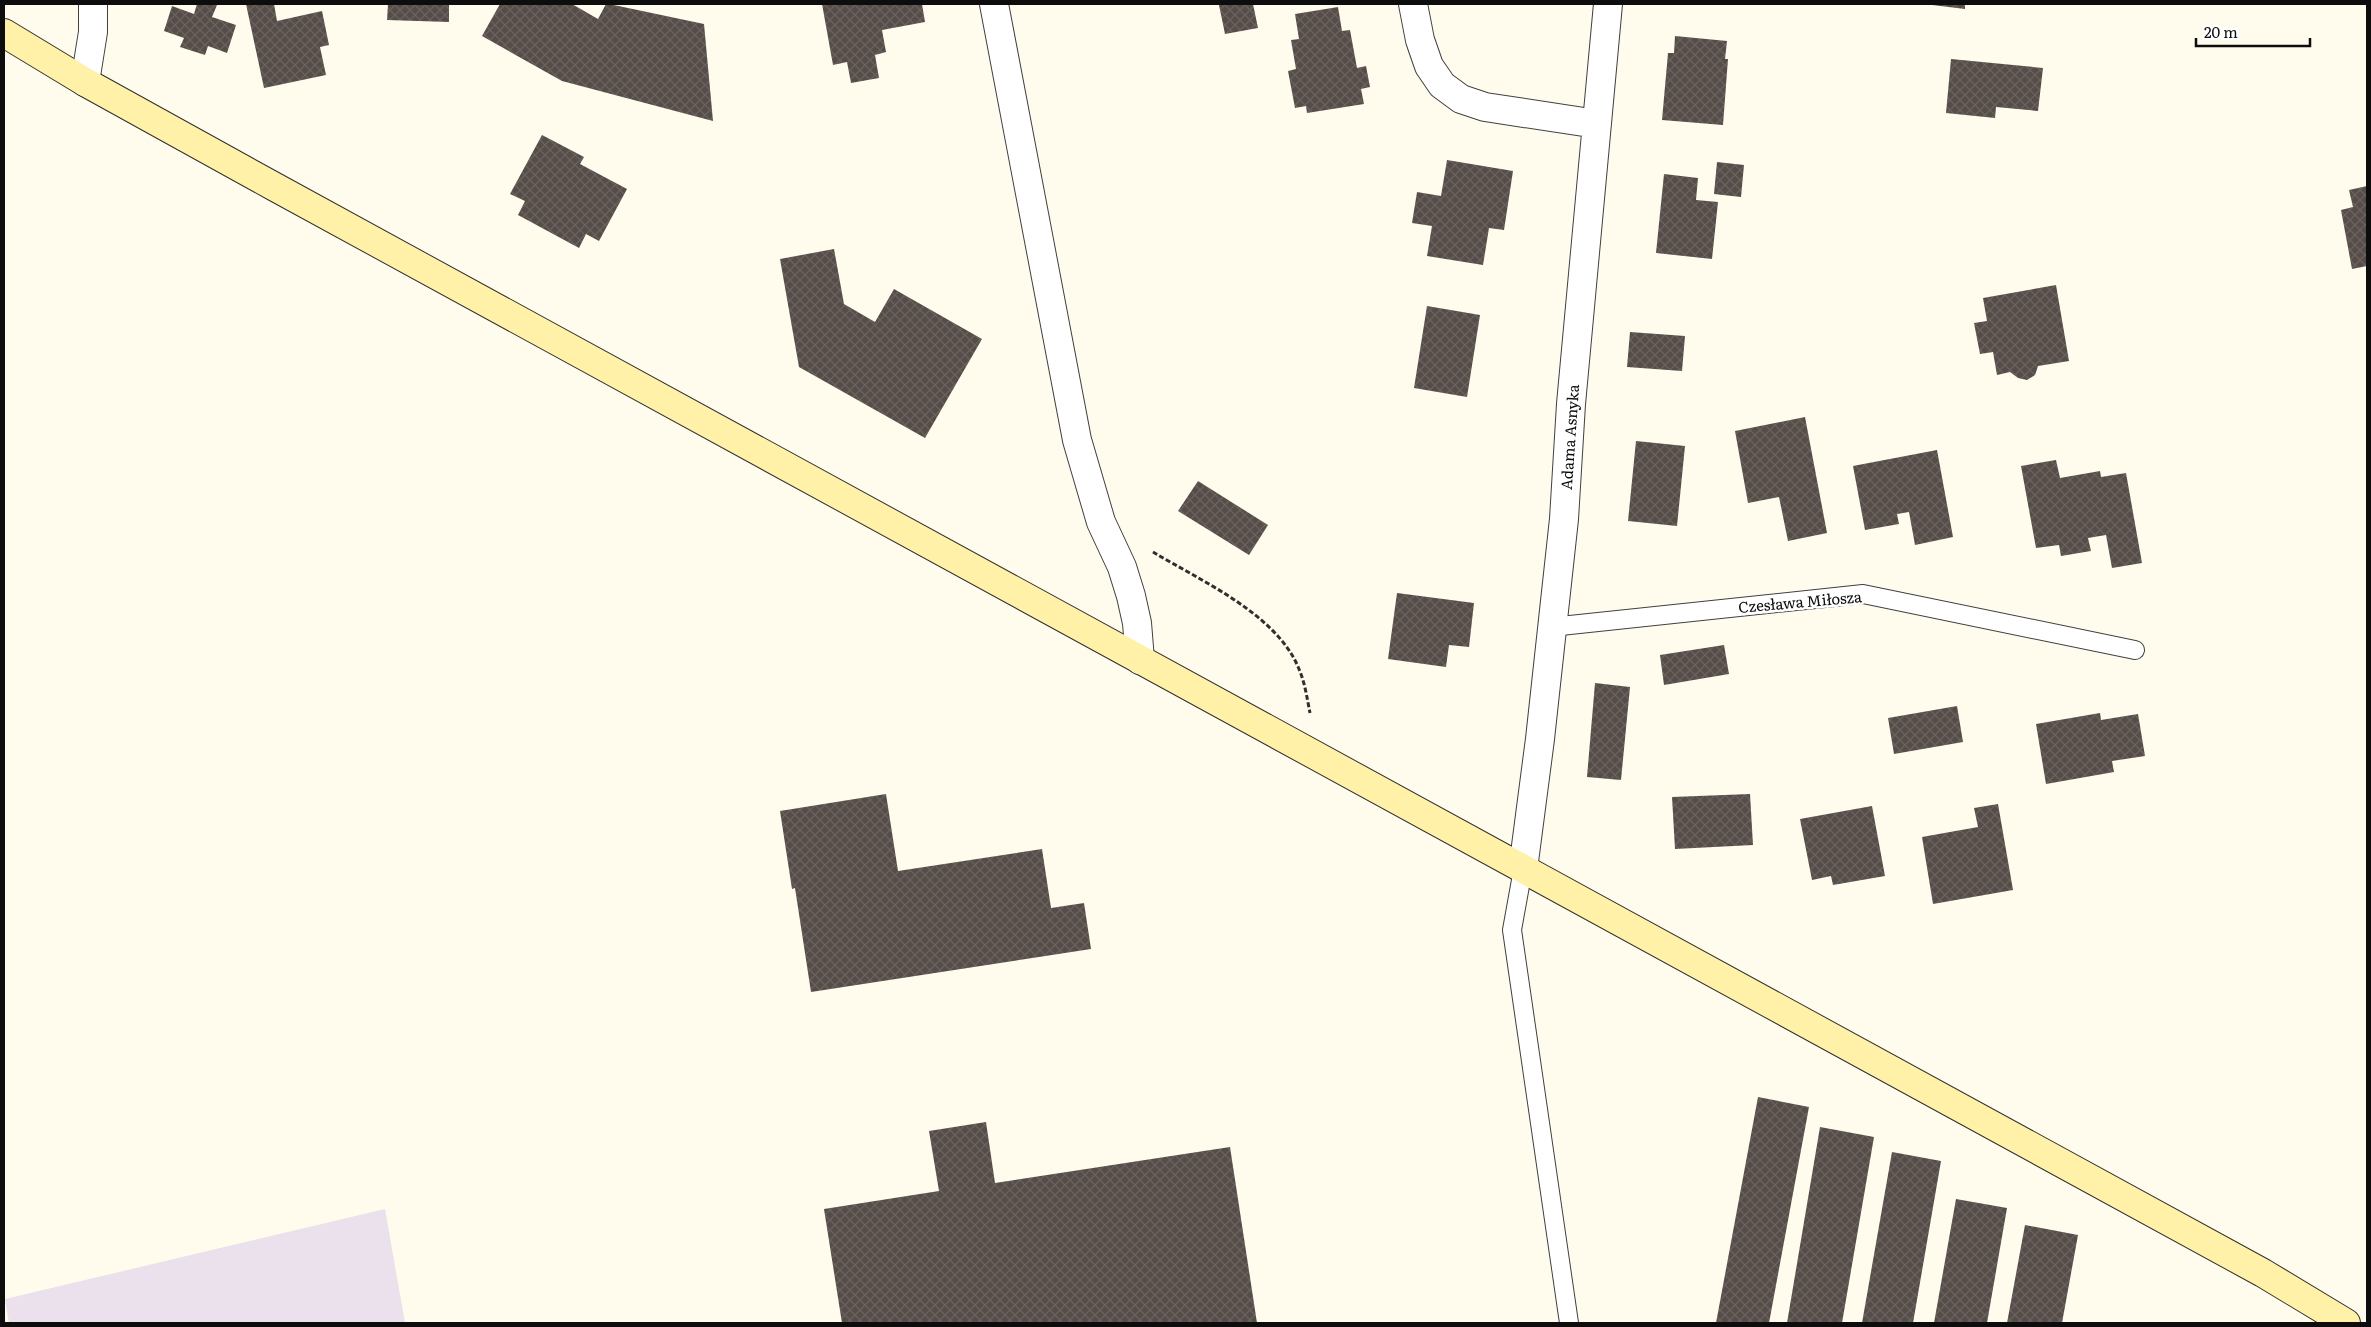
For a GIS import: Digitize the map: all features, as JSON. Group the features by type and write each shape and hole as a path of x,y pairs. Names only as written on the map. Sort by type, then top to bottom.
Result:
{"main road":[{"path":"4,33 85,82 2263,1273 2346,1323"}],"street":[{"path":"85,82 92,32 93,4"},
{"path":"994,4 1077,440 1101,522 1122,567 1131,596 1137,623 1140,660"},
{"path":"1413,4 1420,40 1429,66 1442,85 1461,99 1485,107 1597,124"},
{"name":"Adama Asnyka","path":"1523,869 1540,739 1564,519 1571,404 1608,4"}],"lane":[{"name":"Czesława Miłosza","path":"1551,627 1863,594 2135,650"},
{"path":"1523,869 1512,930 1569,1323"}],"path":[{"path":"1151,551 1241,605 1268,625 1286,645 1299,668 1306,692 1319,758"}],"shaded area":[{"path":"385,1209 405,1323 9,1323 5,1299"}],"building":[{"path":"197,4 217,5 212,17 236,25 227,53 208,46 205,55 180,47 184,38 164,31 172,6 194,14"},
{"path":"246,4 274,4 277,21 322,11 329,45 320,47 326,75 264,88"},
{"path":"388,4 449,4 449,22 387,20"},
{"path":"500,4 572,4 598,19 606,4 609,4 704,24 713,121 562,81 482,36"},
{"path":"822,4 922,4 925,22 882,30 886,52 875,55 879,78 851,83 847,62 833,65"},
{"path":"1253,4 1258,28 1225,34 1219,5"},
{"path":"1924,4 1965,4 1965,9"},
{"path":"1338,7 1342,31 1350,30 1357,68 1366,66 1370,87 1361,89 1364,104 1307,113 1306,106 1295,108 1288,71 1296,69 1291,40 1299,39 1295,14"},
{"path":"1675,36 1727,41 1725,59 1728,59 1723,125 1662,120 1668,53 1674,53"},
{"path":"1951,59 2043,68 2038,111 1996,107 1995,118 1946,113"},
{"path":"542,135 584,157 580,164 627,189 599,241 586,234 579,248 518,215 525,201 510,194"},
{"path":"1447,160 1513,171 1504,230 1489,228 1483,265 1427,256 1432,226 1412,223 1417,192 1441,196"},
{"path":"1717,162 1744,165 1741,197 1714,194"},
{"path":"1664,174 1698,178 1696,200 1718,202 1712,259 1656,253"},
{"path":"2367,186 2367,266 2352,269 2341,210 2353,207 2349,190"},
{"path":"834,249 844,304 875,322 894,289 982,339 925,438 799,367 780,259"},
{"path":"2056,285 2069,361 2038,366 2035,375 2027,380 2018,378 2010,372 1997,375 1993,352 1980,354 1974,323 1987,321 1983,298"},
{"path":"1427,306 1480,315 1467,397 1414,388"},
{"path":"1630,332 1685,336 1682,371 1627,367"},
{"path":"1805,417 1827,533 1788,541 1779,497 1748,503 1735,431"},
{"path":"1636,441 1685,446 1677,526 1628,521"},
{"path":"1937,450 1953,537 1915,545 1909,512 1897,514 1899,524 1865,530 1853,466"},
{"path":"2056,460 2060,478 2100,471 2101,477 2126,473 2142,563 2112,568 2106,535 2088,538 2091,551 2061,556 2059,545 2036,548 2021,466"},
{"path":"1198,481 1268,525 1249,555 1178,511"},
{"path":"1397,593 1474,603 1469,647 1449,645 1446,667 1388,659"},
{"path":"1724,645 1729,674 1664,685 1660,655"},
{"path":"1595,683 1630,687 1621,780 1587,777"},
{"path":"1957,706 1963,742 1894,754 1888,718"},
{"path":"2100,713 2101,720 2138,714 2145,756 2112,761 2114,772 2046,784 2036,724"},
{"path":"886,794 898,871 1042,849 1051,908 1084,903 1091,949 811,992 795,888 792,889 780,811"},
{"path":"1750,794 1753,845 1675,849 1672,797"},
{"path":"1998,804 2013,890 1933,904 1922,837 1978,827 1974,808"},
{"path":"1872,806 1885,876 1833,885 1831,876 1812,880 1800,819"},
{"path":"1758,1097 1809,1107 1769,1323 1716,1323"},
{"path":"986,1122 995,1183 1230,1147 1257,1323 842,1323 824,1209 939,1191 929,1131"},
{"path":"1820,1127 1874,1137 1842,1323 1787,1323"},
{"path":"1892,1152 1941,1161 1913,1323 1862,1323"},
{"path":"1956,1199 2007,1208 1987,1323 1934,1323"},
{"path":"2025,1225 2078,1235 2062,1323 2007,1323"}]}
